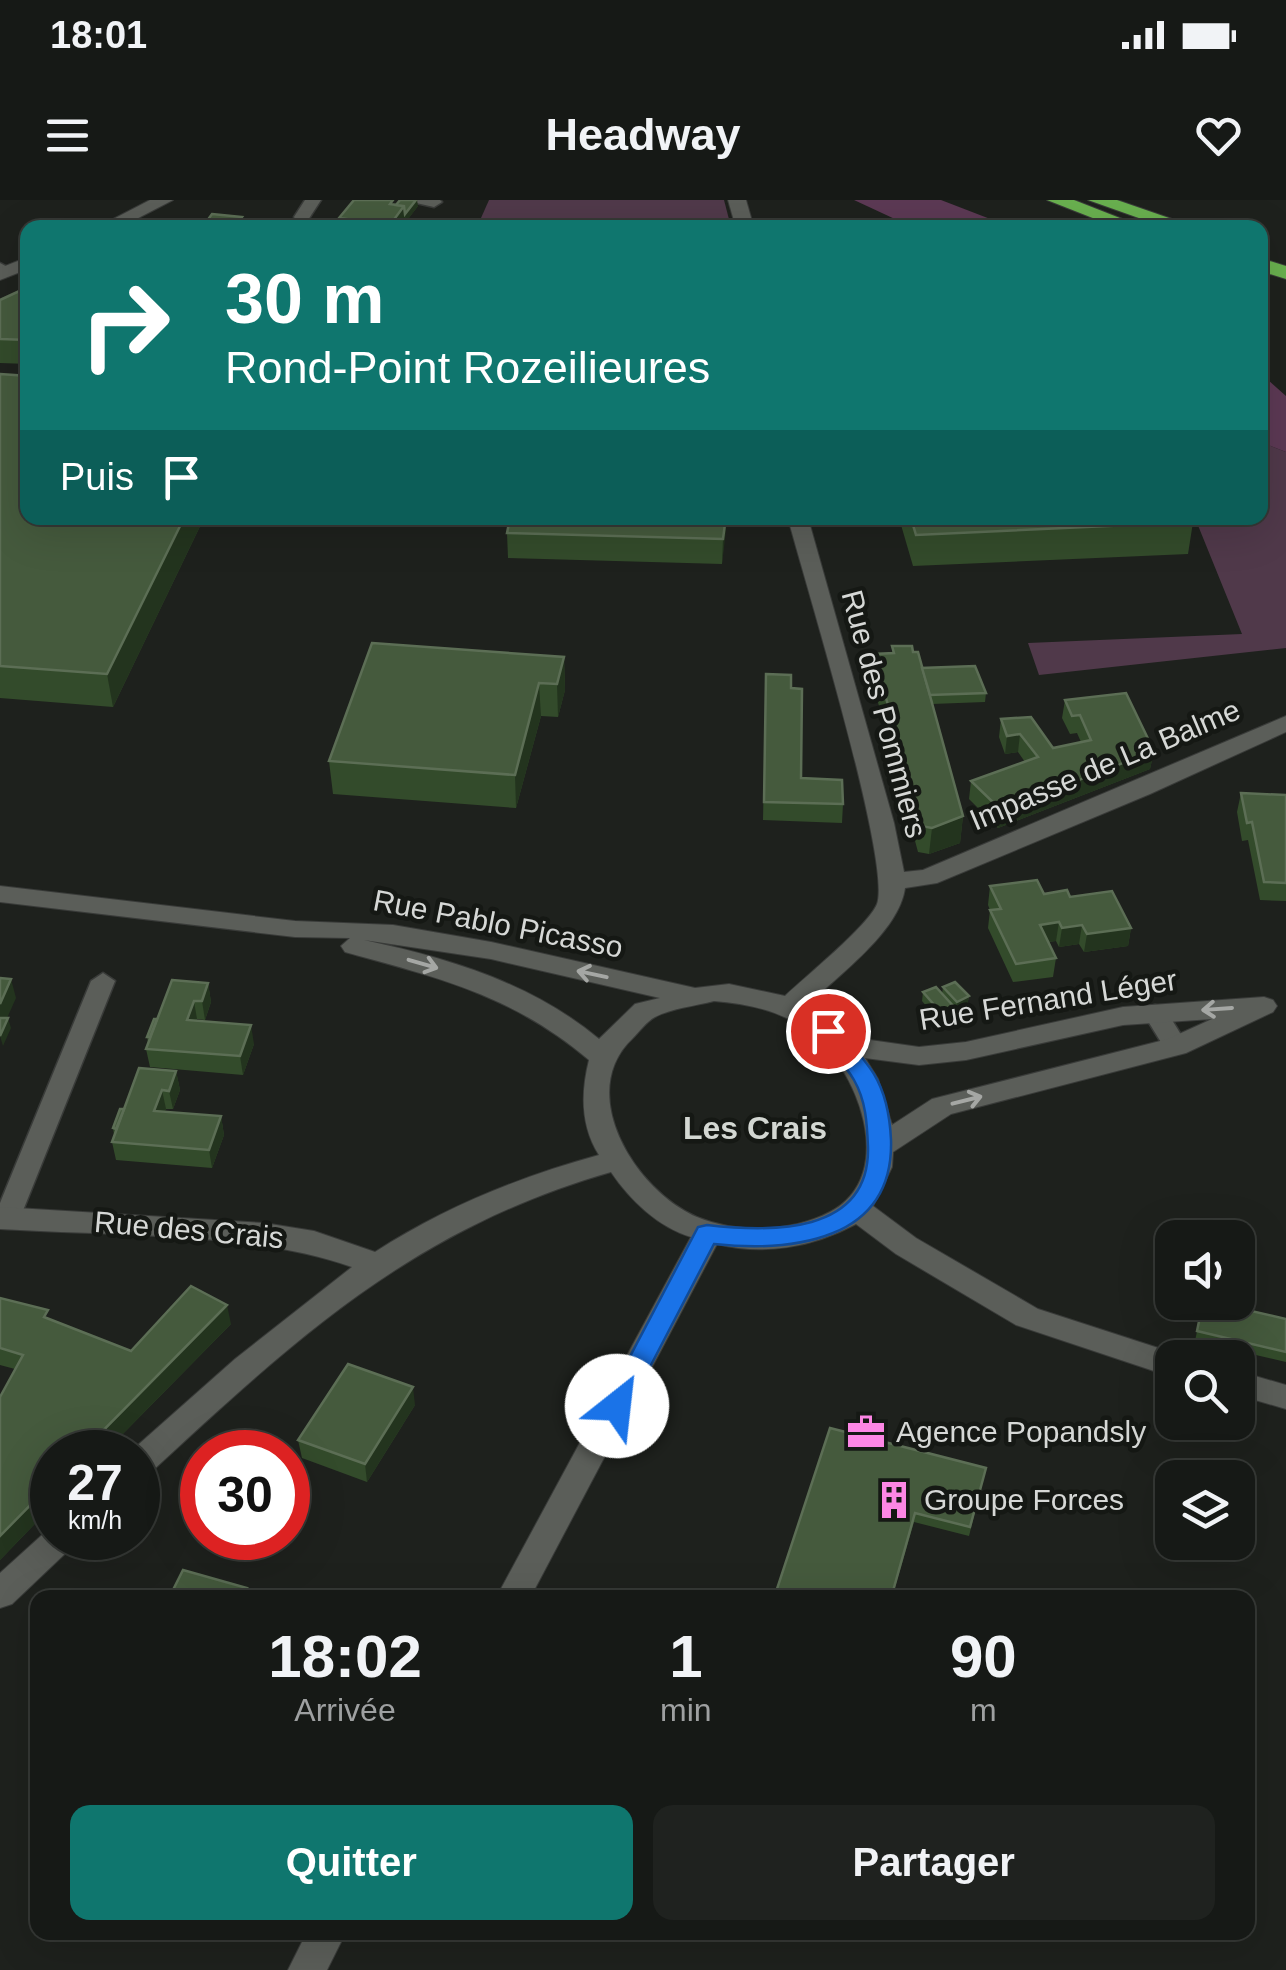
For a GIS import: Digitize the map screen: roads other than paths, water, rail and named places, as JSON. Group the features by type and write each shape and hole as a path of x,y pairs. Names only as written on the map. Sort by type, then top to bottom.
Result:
{"highway":[{"path":"1056,200 1116,220"},
{"path":"1097,200 1163,220"}],"street":[{"path":"121,220 164,200"},
{"name":"Rue des Pommiers","path":"789,1008 881,919 890,903 893,882 882,823 800,525"},
{"name":"Impasse de La Balme","path":"893,882 928,876 1142,789 1286,723"},
{"name":"Rue Pablo Picasso","path":"0,894 295,929 337,928 404,937 687,994"},
{"name":"Rue Pablo Picasso","path":"295,929 490,984 557,1018 601,1055"},
{"path":"687,994 741,994 789,1008 828,1031 842,1045 873,1094 882,1146 876,1178 856,1209 818,1231 764,1240 707,1234 658,1210 640,1195 614,1161 594,1104 601,1055 640,1014 687,994"},
{"name":"Rue Fernand Léger","path":"842,1045 920,1056 966,1051 1123,1016 1275,1004"},
{"name":"Rue Fernand Léger","path":"882,1146 942,1106 1176,1046 1275,1004"},
{"path":"160,1444 246,1365 374,1262 500,1198 545,1180 614,1161"},
{"path":"856,1209 906,1246 1026,1317 1155,1359"},
{"name":"Rue des Crais","path":"4,1218 264,1234 314,1242 374,1262"},
{"path":"516,1590 687,1278 707,1234"},
{"path":"1255,1388 1286,1397"},
{"path":"0,1594 36,1560"},
{"path":"307,1970 324,1940"}],"lane":[{"path":"302,217 313,200"},
{"path":"411,200 434,202"},
{"path":"4,1218 102,982"},
{"path":"1155,1013 1176,1046"}],"place":[{"name":"Agence Popandsly","path":"866,1432"},
{"name":"Groupe Forces","path":"894,1500"}],"district":[{"name":"Les Crais","path":"755,1128"}]}
